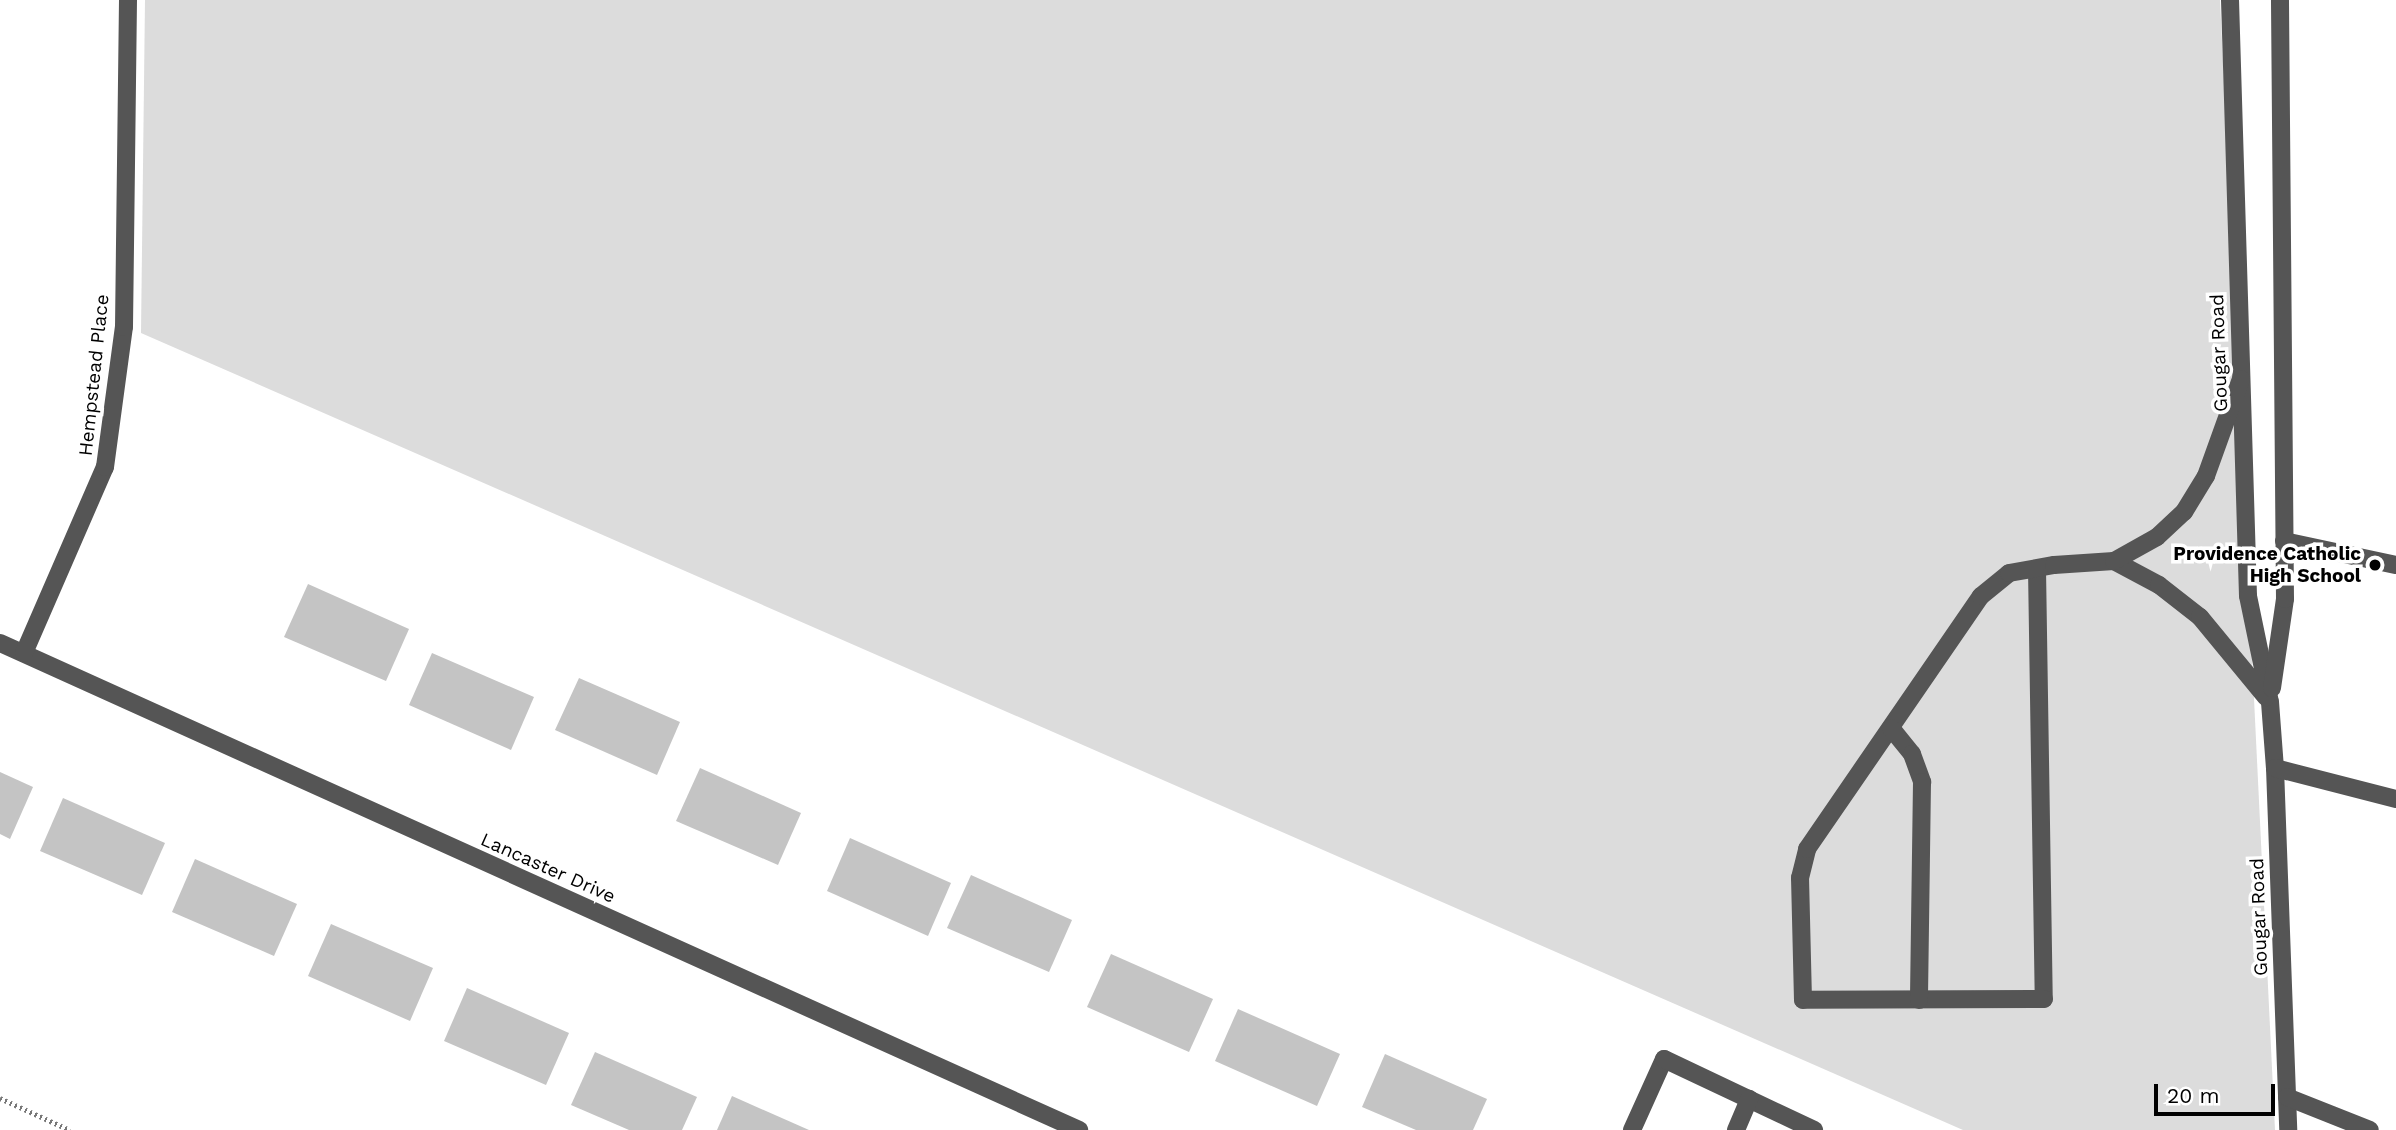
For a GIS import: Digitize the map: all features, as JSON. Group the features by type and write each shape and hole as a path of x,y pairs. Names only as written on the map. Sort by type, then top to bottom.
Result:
{"street":[{"name":"Hempstead Place","path":"24,653 105,467 124,327 128,0"},
{"name":"Gougar Road","path":"2230,0 2248,596 2270,702 2275,768 2288,1130"},
{"name":"Gougar Road","path":"2270,702 2285,599 2280,0"},
{"path":"2037,569 2044,999 1804,1000 1800,878 1808,849 1981,596 2009,573 2037,569 2114,561 2157,537 2184,512 2206,476 2241,379"},
{"path":"2284,541 2396,565"},
{"path":"2114,561 2159,585 2200,617 2270,702"},
{"name":"Lancaster Drive","path":"0,643 1079,1130"},
{"path":"1891,728 1912,754 1922,782 1919,1000"},
{"path":"2275,768 2396,799"},
{"path":"1632,1130 1664,1059 1814,1130"},
{"path":"2287,1097 2370,1130"},
{"path":"1736,1130 1749,1099"}],"path":[{"path":"0,1098 70,1130"}],"shaded area":[{"path":"145,0 2220,0 2275,1130 1963,1130 141,333"}],"building":[{"path":"308,584 409,629 386,681 284,637"},
{"path":"432,653 534,697 511,750 409,705"},
{"path":"579,678 680,722 657,775 555,730"},
{"path":"700,768 801,813 778,865 676,821"},
{"path":"0,772 33,787 10,839 0,834"},
{"path":"63,798 165,843 142,895 40,851"},
{"path":"850,838 951,883 928,936 827,891"},
{"path":"195,859 297,904 274,956 172,912"},
{"path":"971,875 1072,920 1049,972 947,928"},
{"path":"331,924 433,968 410,1021 308,976"},
{"path":"1111,954 1213,999 1189,1052 1087,1007"},
{"path":"467,988 569,1033 546,1085 444,1041"},
{"path":"1238,1009 1340,1054 1317,1106 1215,1061"},
{"path":"595,1052 697,1097 682,1130 629,1130 571,1105"},
{"path":"1385,1054 1487,1099 1473,1130 1416,1130 1362,1107"},
{"path":"732,1096 809,1130 717,1130"}],"place":[{"name":"Providence Catholic High School","path":"2375,565"}]}
